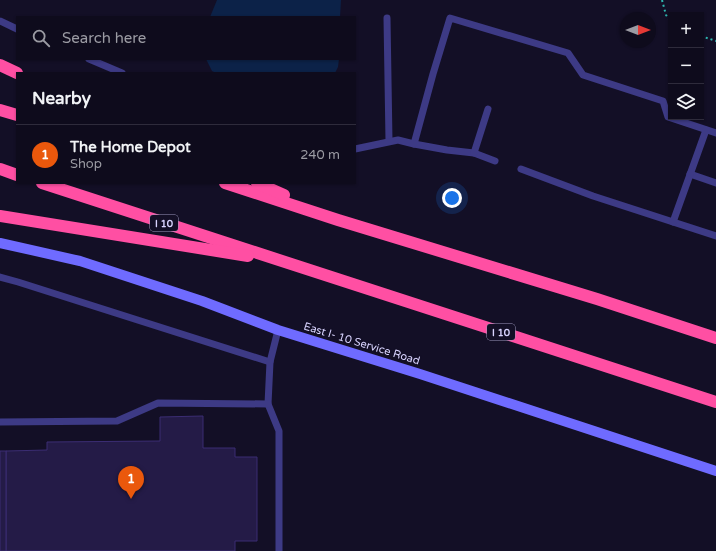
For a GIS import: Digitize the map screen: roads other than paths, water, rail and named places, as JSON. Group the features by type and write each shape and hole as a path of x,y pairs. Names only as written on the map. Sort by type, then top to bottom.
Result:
{"highway":[{"path":"0,65 16,73"},
{"path":"0,110 16,116"},
{"path":"0,169 16,175"},
{"name":"I 10","path":"45,184 716,402"},
{"path":"228,184 338,220 590,297 716,338"},
{"path":"260,184 338,220"},
{"path":"0,216 287,263"}],"street":[{"name":"East I- 10 Service Road","path":"0,243 80,261 202,301 278,330 420,374 716,471"}],"lane":[{"path":"387,18 389,141"},
{"path":"414,144 450,18 568,53 583,74 663,102 668,117 716,133"},
{"path":"0,20 16,28"},
{"path":"91,60 120,72"},
{"path":"474,153 488,109"},
{"path":"673,222 706,130"},
{"path":"356,149 398,140 447,150 474,153 495,161"},
{"path":"521,168 593,196 716,236"},
{"path":"690,174 716,183"},
{"path":"0,277 270,362"},
{"path":"278,330 270,362 268,404 279,431 279,551"},
{"path":"0,422 117,421 158,403 268,404"}],"water":[{"path":"217,0 341,0 340,16 210,16"},
{"path":"206,60 339,60 336,72 212,71"}],"place":[{"name":"The Home Depot","path":"131,499"}]}
